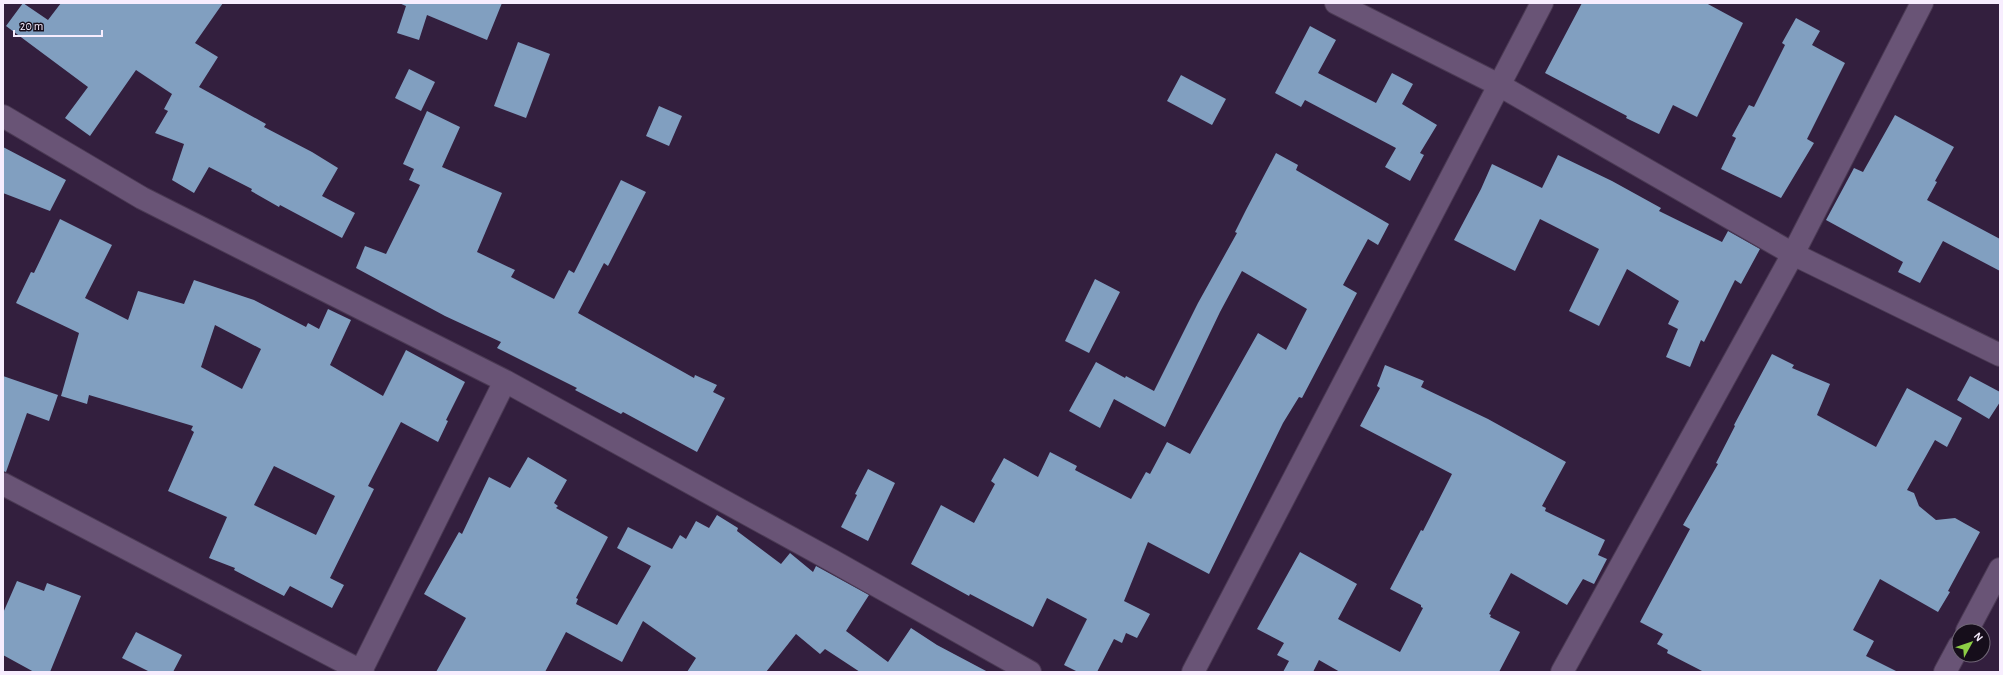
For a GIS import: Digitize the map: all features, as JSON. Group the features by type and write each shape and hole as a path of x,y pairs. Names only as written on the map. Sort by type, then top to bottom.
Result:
{"street":[{"path":"1336,3 1499,84 1793,254 2000,355"},
{"path":"1193,672 1542,3"},
{"path":"1562,672 1793,254 1922,3"},
{"path":"3,116 142,198 504,382 840,565 1030,672"},
{"path":"3,484 362,672 504,382"},
{"path":"1971,623 2000,569"},
{"path":"1945,672 1951,661"}],"building":[{"path":"23,3 48,20 61,3 223,3 195,43 218,57 199,87 266,124 264,127 312,152 338,168 322,196 355,213 342,238 280,205 279,207 251,191 252,189 209,167 194,193 172,180 184,144 155,133 168,111 164,109 172,94 136,70 90,136 65,118 88,87 6,26"},
{"path":"399,3 502,3 487,40 427,15 419,40 397,33 406,6"},
{"path":"1582,3 1706,3 1743,23 1697,117 1673,105 1659,134 1626,118 1627,116 1545,73"},
{"path":"1796,18 1820,31 1812,45 1845,63 1807,139 1814,143 1781,198 1721,169 1736,138 1732,136 1749,105 1754,107 1785,45 1782,43"},
{"path":"1310,26 1336,40 1318,73 1376,103 1392,73 1413,84 1402,104 1437,125 1420,153 1424,155 1410,181 1385,167 1396,148 1305,100 1301,107 1275,93"},
{"path":"518,42 550,54 526,118 494,106"},
{"path":"409,69 435,82 421,111 395,98"},
{"path":"1181,75 1226,99 1212,125 1167,101"},
{"path":"659,106 682,116 669,146 646,136"},
{"path":"427,111 460,127 442,167 502,193 477,252 515,270 511,277 554,299 569,270 574,273 621,180 646,192 608,266 604,263 578,313 694,378 695,375 717,385 713,392 725,398 697,452 623,412 621,414 575,390 577,388 497,348 501,342 445,316 356,268 365,246 386,254 420,185 409,180 414,169 403,164"},
{"path":"1895,115 1954,147 1935,181 1937,182 1927,200 2000,239 2000,271 1943,241 1920,283 1898,272 1903,262 1826,220 1854,168 1863,172"},
{"path":"3,147 66,180 50,211 3,193"},
{"path":"1276,153 1298,165 1296,170 1389,224 1378,245 1368,239 1343,285 1357,293 1302,398 1299,397 1283,423 1209,574 1148,542 1124,601 1150,614 1137,638 1126,633 1122,643 1114,639 1097,672 1078,672 1064,665 1087,619 1047,598 1033,627 970,594 969,596 911,564 941,505 974,523 995,484 991,481 1004,458 1038,477 1050,452 1077,466 1075,470 1131,499 1146,472 1150,474 1167,442 1190,454 1258,333 1286,350 1307,309 1242,271 1220,312 1165,427 1114,399 1100,428 1069,411 1096,362 1125,378 1126,376 1154,391 1198,303 1237,233 1235,232"},
{"path":"1558,155 1612,181 1661,208 1659,211 1722,242 1728,231 1760,249 1741,284 1735,280 1704,342 1701,340 1690,367 1666,357 1678,329 1668,324 1679,301 1627,269 1599,326 1569,311 1599,249 1540,219 1515,271 1454,240 1481,189 1492,164 1542,188"},
{"path":"60,219 112,245 85,298 128,320 138,291 184,304 194,280 254,300 306,327 308,323 319,329 328,309 351,320 330,365 383,396 406,350 465,382 446,420 448,421 438,442 401,422 368,486 374,489 330,578 344,585 332,608 290,586 284,596 234,570 235,568 209,558 227,517 168,491 194,432 191,430 193,426 89,395 87,404 61,396 79,333 16,303 31,272 34,273","holes":["215,325 261,349 242,389 201,367","274,466 335,496 316,535 254,505"]},
{"path":"1095,279 1120,292 1089,353 1065,341"},
{"path":"1772,354 1794,365 1792,368 1830,384 1817,415 1876,447 1907,388 1962,418 1947,447 1935,440 1907,490 1914,493 1919,506 1936,520 1955,518 1980,532 1948,591 1950,592 1938,612 1880,579 1853,630 1874,641 1866,656 1898,672 1704,672 1667,653 1668,650 1657,644 1663,634 1640,622 1690,529 1683,525 1718,464 1716,463 1735,426 1734,425"},
{"path":"1385,365 1424,381 1421,387 1488,419 1566,462 1542,506 1546,508 1545,511 1605,540 1598,555 1607,559 1594,584 1583,579 1567,605 1511,573 1489,614 1491,615 1490,617 1520,632 1499,672 1340,672 1319,660 1313,672 1283,672 1289,661 1277,655 1284,643 1257,629 1300,552 1357,584 1338,619 1400,652 1423,608 1421,605 1390,589 1421,530 1423,531 1452,474 1360,426 1380,388 1377,386"},
{"path":"3,376 58,395 49,421 27,413 6,472 3,471"},
{"path":"1970,376 2000,392 2000,402 1989,419 1957,400"},
{"path":"528,457 567,480 554,503 558,506 556,508 608,537 576,598 578,599 576,604 617,625 651,566 617,548 628,527 672,549 680,535 686,539 696,521 709,528 717,515 738,528 737,531 781,564 790,553 813,572 816,566 869,595 846,631 888,662 911,628 937,645 988,672 860,672 825,649 820,654 796,634 766,672 687,672 696,658 643,621 622,662 566,632 545,672 436,672 466,618 424,594 459,532 462,534 489,477 510,488"},
{"path":"868,469 895,483 868,541 841,527 857,495 855,494"},
{"path":"17,581 44,591 47,583 81,596 50,672 34,672 3,655 3,613"},
{"path":"136,632 182,655 173,672 150,672 122,658"}]}
